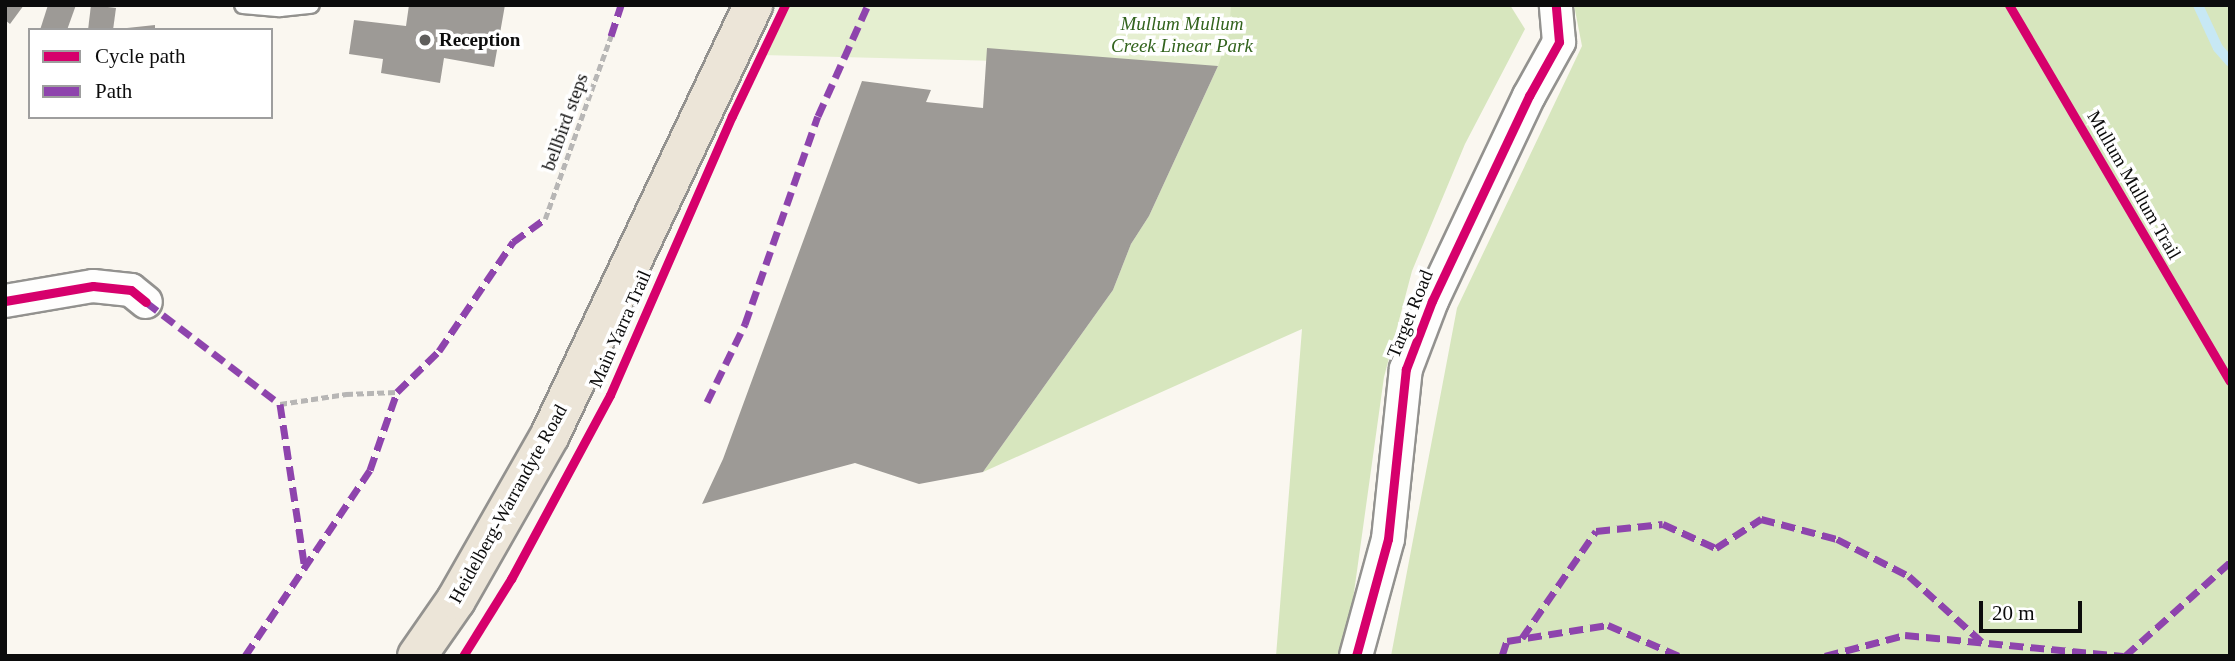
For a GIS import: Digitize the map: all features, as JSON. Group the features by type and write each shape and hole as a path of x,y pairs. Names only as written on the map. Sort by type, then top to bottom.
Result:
{"main road":[{"name":"Heidelberg-Warrandyte Road","path":"416,656 456,600 550,435 753,5"}],"street":[{"name":"Target Road","path":"1356,656 1388,539 1406,369 1432,301 1529,96 1559,42 1556,5"},
{"path":"5,301 93,286 131,290 146,302"}],"lane":[{"path":"243,5 311,5"}],"path":[{"path":"279,404 346,394 397,392"}],"green space":[{"name":"Mullum Mullum Creek Linear Park","path":"781,5 1289,5 1247,67 758,55"},
{"path":"1231,5 1510,5 1525,29 1465,144 1412,271 1384,377 1350,621 1339,656 1276,656 1302,329 983,472 1113,290 1131,244 1149,216 1218,66 1229,34"},
{"path":"1574,5 2230,5 2230,656 1391,656 1457,308 1582,46"}],"building":[{"path":"5,5 24,5 10,24 5,20"},
{"path":"48,5 76,5 68,28 41,28"},
{"path":"91,5 116,8 113,28 88,28"},
{"name":"Reception","path":"409,5 505,5 494,67 444,58 440,83 381,73 383,59 349,54 354,20 406,26"},
{"path":"155,25 155,28 127,28"},
{"path":"987,48 1218,66 1149,216 1131,244 1113,290 983,472 919,484 855,463 702,504 723,459 862,81 931,90 926,102 983,108"}],"waterway":[{"path":"2198,5 2218,48 2230,62"}],"marked path":[{"path":"611,36 621,5"},
{"path":"707,402 745,324 818,116 868,5"},
{"path":"245,656 370,470 397,392 439,351 513,242 545,219"},
{"path":"146,302 280,404 305,570"},
{"path":"1522,638 1596,531 1663,524 1716,548 1761,519 1837,539 1909,576 1982,642"},
{"path":"2125,656 2230,562"},
{"path":"1502,656 1507,641 1608,625 1679,656"},
{"path":"1825,656 1905,635 2123,656"}],"cycle path":[{"name":"Main Yarra Trail","path":"463,656 511,579 610,395 732,116 785,5"},
{"path":"1356,656 1388,539 1406,369 1432,301 1529,96 1559,42 1556,5"},
{"name":"Mullum Mullum Trail","path":"2009,5 2230,381"},
{"path":"5,301 93,286 131,290 146,302"}],"place":[{"name":"Reception","path":"425,40"}]}
